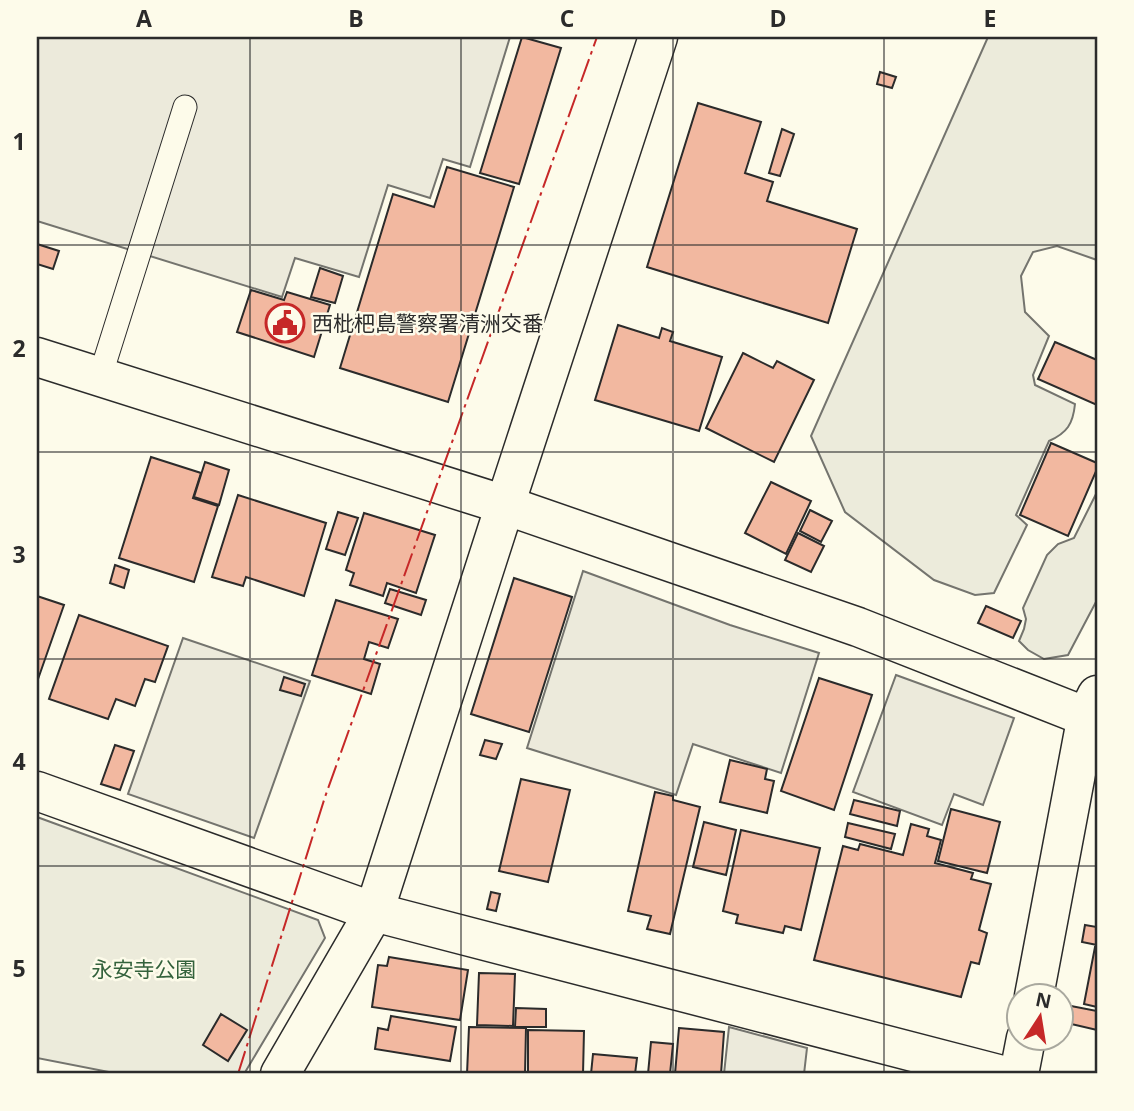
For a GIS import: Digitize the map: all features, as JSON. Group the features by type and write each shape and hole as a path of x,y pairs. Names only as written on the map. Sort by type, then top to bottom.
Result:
{"street":[{"path":"280,1074 374,912 658,37"},
{"path":"37,357 505,505 1094,710 1037,982"},
{"path":"37,791 374,912 998,1074"},
{"path":"1019,1074 1023,1052"}],"lane":[{"path":"100,377 185,107"}],"green space":[{"path":"988,37 1097,37 1097,260 1057,246 1033,252 1021,276 1025,312 1049,336 1033,375 1035,385 1075,404 1074,411 1068,427 1049,441 1016,515 1027,525 994,593 975,595 934,580 845,512 811,436"},
{"path":"1097,492 1097,600 1068,655 1044,659 1019,641 1026,619 1023,608 1047,555 1058,544 1074,538"},
{"name":"永安寺公園","path":"37,817 318,920 325,938 244,1074 119,1074 37,1058"}],"shaded area":[{"path":"37,37 510,37 470,167 443,159 430,198 388,185 359,277 295,258 282,297 37,221"},
{"path":"583,571 730,625 819,653 781,773 693,744 676,795 527,748"},
{"path":"183,638 310,681 254,838 128,794"},
{"path":"896,675 1014,718 983,805 954,794 942,825 853,792"},
{"path":"729,1027 807,1048 804,1074 724,1074"}],"building":[{"path":"522,37 561,48 519,184 480,173"},
{"path":"880,72 896,77 892,88 877,84"},
{"path":"698,103 761,122 745,173 773,182 767,201 857,229 828,323 647,267"},
{"path":"782,129 794,134 780,176 769,173"},
{"path":"447,167 514,187 448,402 340,368 393,194 434,207"},
{"path":"37,244 59,251 53,269 37,264"},
{"path":"320,268 343,276 335,303 311,297"},
{"path":"251,290 284,300 287,292 330,305 314,357 237,332"},
{"path":"618,325 659,338 662,328 673,332 670,341 722,357 699,431 595,400"},
{"path":"1055,342 1097,360 1097,405 1038,379"},
{"path":"743,353 773,368 777,361 814,380 774,462 706,428"},
{"path":"1051,443 1097,463 1097,469 1068,536 1020,515"},
{"path":"151,457 201,473 193,498 218,506 194,582 119,558"},
{"path":"205,462 229,470 219,505 194,497"},
{"path":"771,482 811,501 786,554 745,533"},
{"path":"238,495 326,523 304,596 246,577 243,586 212,577"},
{"path":"810,510 832,521 821,542 800,531"},
{"path":"338,512 358,518 345,555 326,549"},
{"path":"364,513 435,535 416,593 387,583 383,596 350,585 354,573 346,570"},
{"path":"798,533 824,546 811,572 785,560"},
{"path":"115,565 129,570 124,588 110,583"},
{"path":"514,578 572,597 529,732 471,714"},
{"path":"390,589 426,600 421,615 385,603"},
{"path":"37,596 64,605 37,682"},
{"path":"336,600 398,619 388,648 369,642 364,659 380,664 371,694 312,675"},
{"path":"986,606 1021,621 1013,638 978,623"},
{"path":"79,615 168,646 155,682 145,679 135,706 116,699 108,719 49,699"},
{"path":"284,677 305,684 301,696 280,690"},
{"path":"819,678 872,695 834,810 781,791"},
{"path":"485,740 502,744 496,759 480,755"},
{"path":"115,745 134,751 120,790 101,784"},
{"path":"730,760 767,769 765,779 774,781 767,813 720,802"},
{"path":"521,779 570,790 548,882 499,871"},
{"path":"655,792 700,807 670,934 647,929 651,916 628,911"},
{"path":"854,800 900,811 897,826 850,814"},
{"path":"951,809 1000,822 987,873 938,861"},
{"path":"704,822 736,830 726,875 693,867"},
{"path":"848,823 895,834 891,849 845,837"},
{"path":"911,824 929,829 927,836 941,840 935,863 973,873 971,879 991,884 979,930 987,933 979,964 971,962 961,997 814,960 843,846 858,850 860,844 903,855"},
{"path":"741,830 820,848 801,930 785,926 783,933 736,923 738,915 723,911"},
{"path":"491,892 500,894 496,911 487,909"},
{"path":"1085,925 1097,927 1097,945 1082,942"},
{"path":"1097,947 1097,1007 1084,1004"},
{"path":"389,957 468,970 460,1020 372,1007 378,965 387,966"},
{"path":"479,973 515,974 513,1026 477,1025"},
{"path":"1074,1007 1097,1011 1097,1030 1074,1025"},
{"path":"516,1008 546,1009 546,1027 515,1027"},
{"path":"221,1014 247,1030 228,1061 203,1045"},
{"path":"391,1016 456,1027 450,1061 375,1049 378,1028 388,1030"},
{"path":"469,1027 526,1028 525,1074 467,1074"},
{"path":"679,1028 724,1032 721,1074 675,1074"},
{"path":"528,1030 584,1031 583,1074 528,1074"},
{"path":"651,1042 673,1044 670,1074 648,1074"},
{"path":"593,1054 637,1058 635,1074 591,1074"}],"power":[{"path":"238,1074 325,797 597,37"}],"place":[{"name":"西枇杷島警察署清洲交番","path":"285,323"}]}
